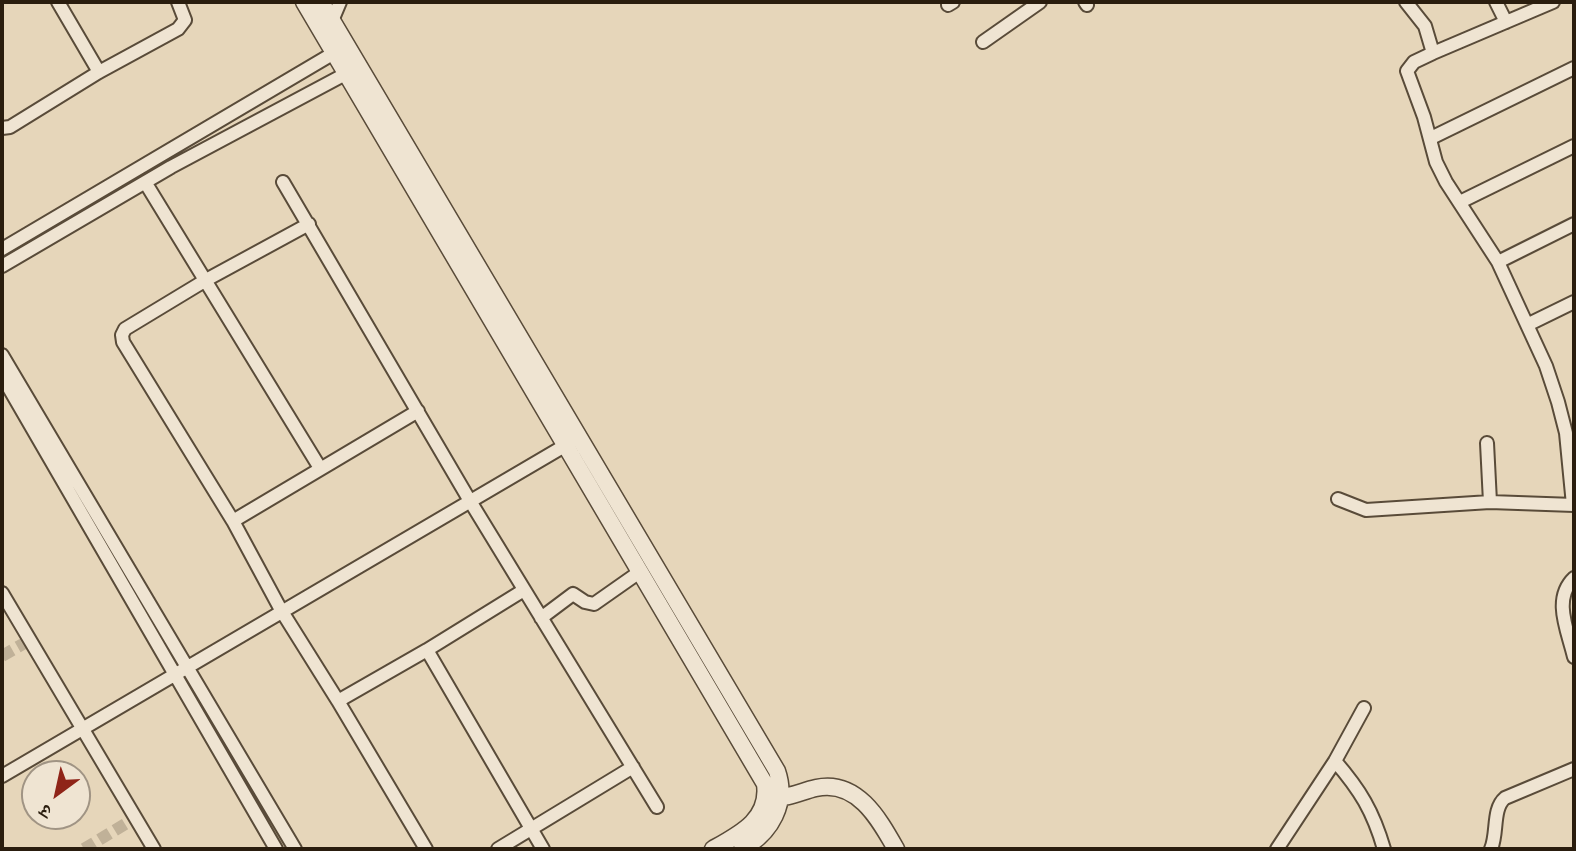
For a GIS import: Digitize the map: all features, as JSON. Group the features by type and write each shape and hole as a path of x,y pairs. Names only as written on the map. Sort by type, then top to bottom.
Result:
{"street":[{"path":"58,2 99,72"},
{"path":"2,128 10,127 99,72 178,29 185,20 178,2"},
{"path":"304,2 326,25 572,441 770,758 781,783 774,797 741,834 713,849"},
{"path":"321,2 326,25"},
{"path":"326,25 340,2"},
{"path":"983,42 1040,2"},
{"path":"1406,2 1426,26 1433,53"},
{"path":"1496,2 1506,22"},
{"path":"1338,499 1366,510 1490,502 1574,505 1566,433 1558,402 1529,324 1498,262 1436,162 1431,138 1407,71 1414,62 1433,53 1553,2"},
{"path":"2,249 340,50"},
{"path":"1431,138 1574,68"},
{"path":"2,265 145,182 351,71"},
{"path":"1460,202 1574,146"},
{"path":"145,182 320,468"},
{"path":"284,182 470,501 657,807"},
{"path":"309,224 205,280 125,329 123,342 426,849"},
{"path":"1498,262 1574,224"},
{"path":"1529,324 1574,302"},
{"path":"2,355 295,849"},
{"path":"2,376 276,849"},
{"path":"233,522 418,411"},
{"path":"2,776 572,441"},
{"path":"572,441 641,571 774,797 774,819 764,832 743,849"},
{"path":"1487,443 1490,502"},
{"path":"541,618 573,594 589,604 594,604 641,571"},
{"path":"1574,578 1562,596 1564,622 1574,654"},
{"path":"338,701 524,590"},
{"path":"2,593 154,849"},
{"path":"426,650 543,849"},
{"path":"1277,849 1335,761 1364,708"},
{"path":"1335,761 1359,789 1372,814 1384,849"},
{"path":"498,849 633,767"},
{"path":"1491,849 1497,829 1500,802 1574,769"},
{"path":"774,797 834,785 851,792 876,813 896,849"}],"tunnel":[{"path":"2,656 30,640"},
{"path":"84,849 135,818"}]}
